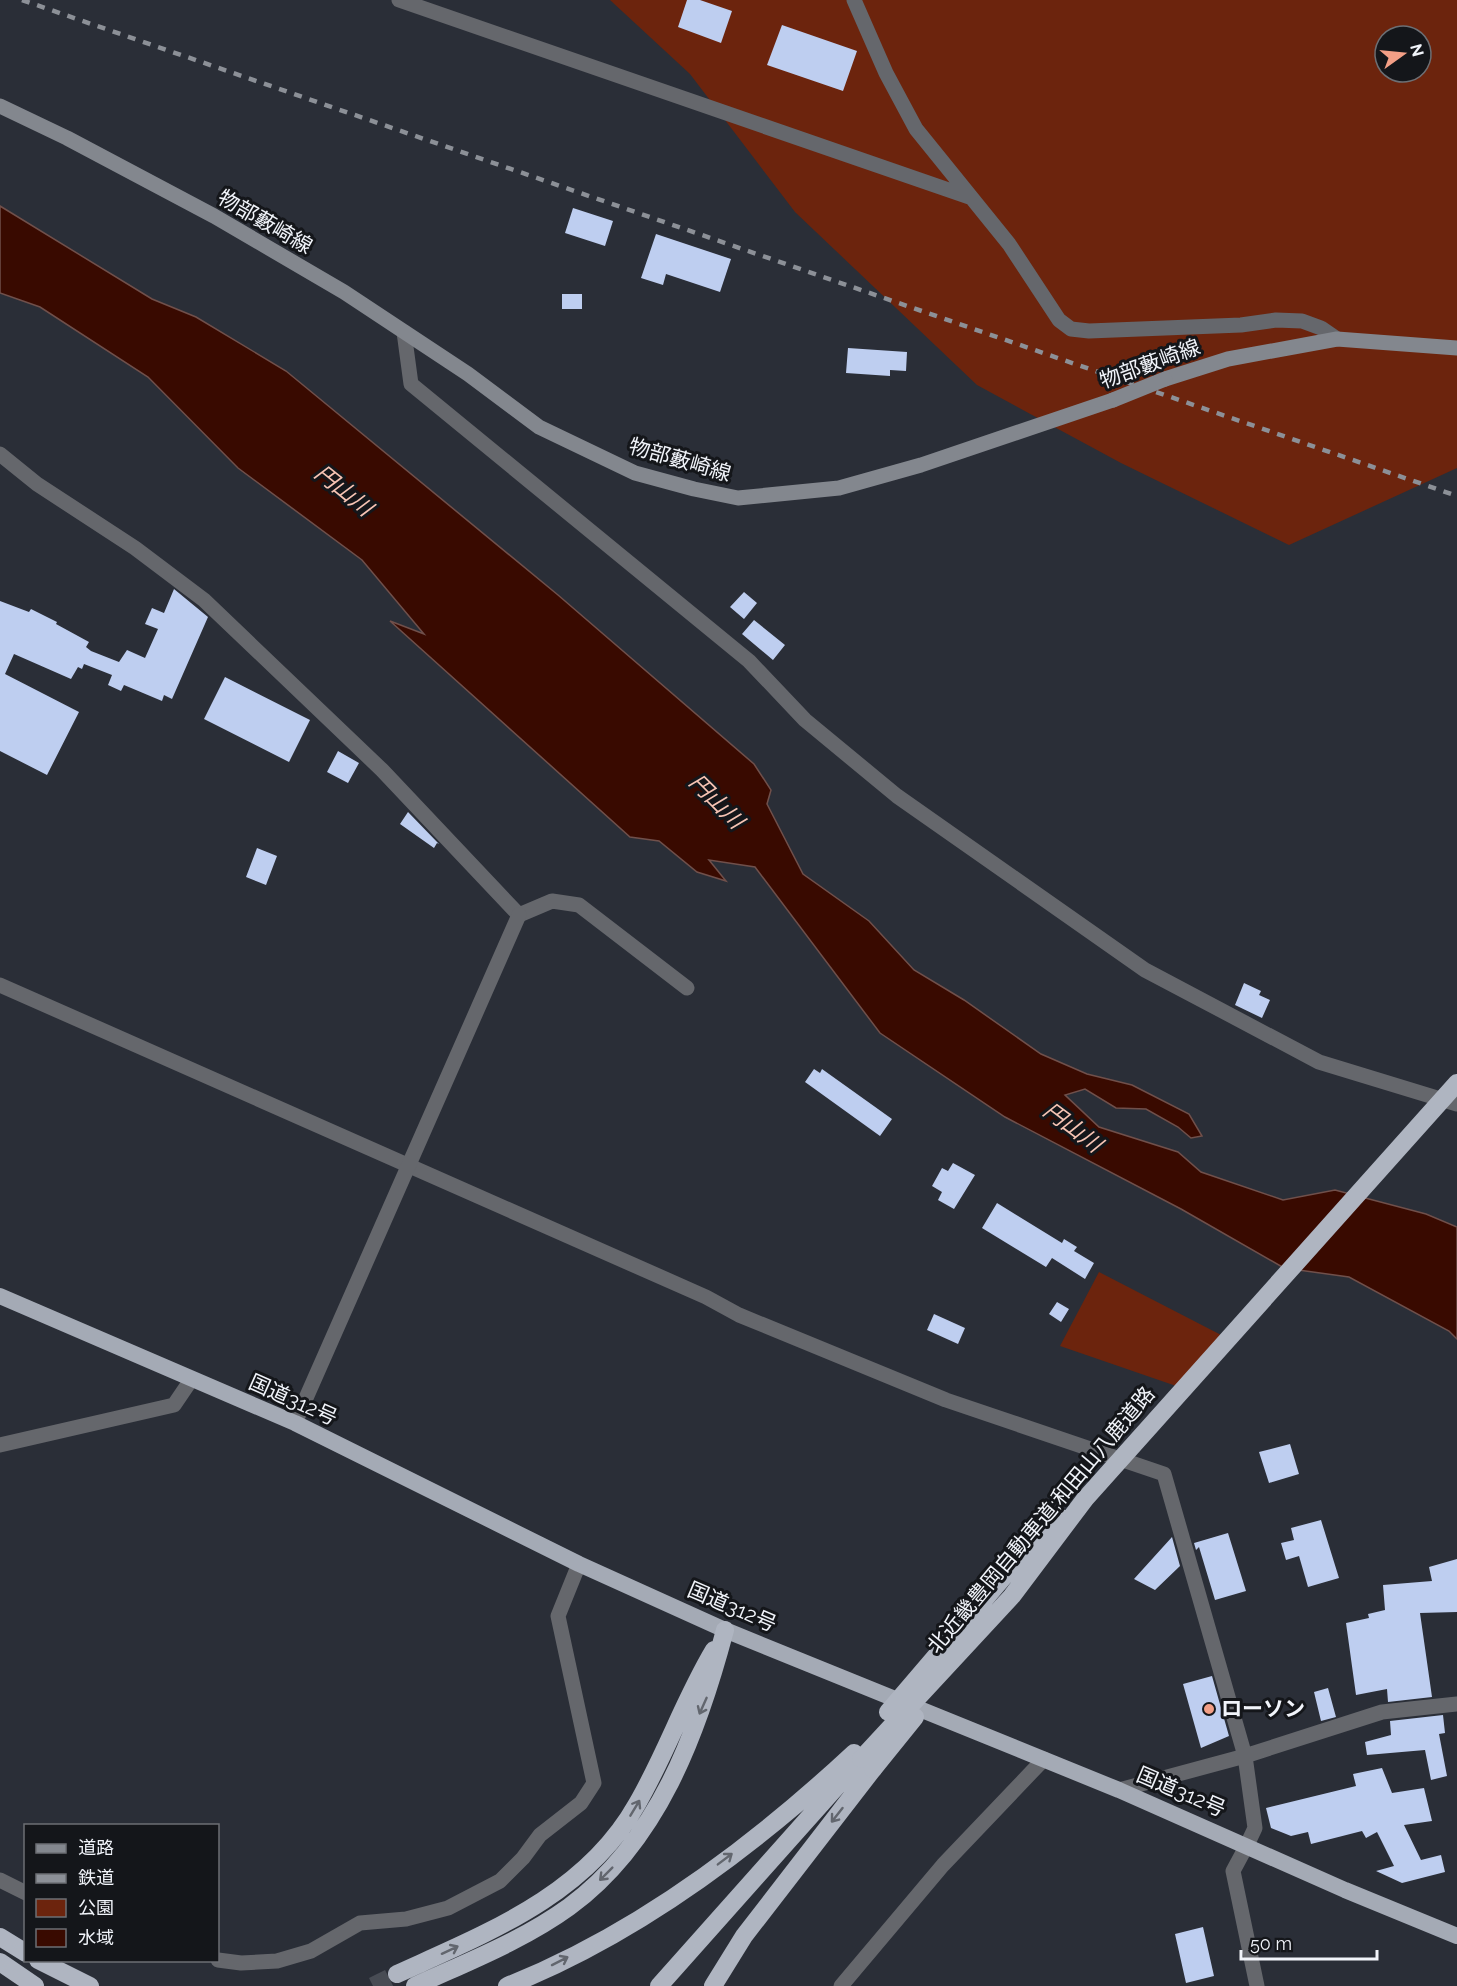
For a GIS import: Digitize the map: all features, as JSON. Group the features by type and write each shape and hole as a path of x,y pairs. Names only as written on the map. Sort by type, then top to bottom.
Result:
{"highway":[{"name":"北近畿豊岡自動車道;和田山八鹿道路","path":"863,1760 1012,1596 1084,1498 1457,1083"},
{"name":"国道312号","path":"0,1296 295,1423 579,1564 726,1630 1119,1790 1345,1890 1457,1936"},
{"path":"659,1986 863,1760 1037,1538 1084,1498"},
{"path":"397,1974 529,1910 591,1864 622,1828 637,1805 691,1688 726,1630"},
{"path":"415,1986 489,1953 543,1923 590,1889 626,1852 641,1833 667,1788 707,1697 726,1630"},
{"path":"507,1986 588,1946 668,1900 795,1806 863,1760"},
{"path":"714,1986 744,1936 863,1760"},
{"path":"0,1937 24,1952"},
{"path":"0,1962 35,1986"},
{"path":"42,1962 90,1986"}],"main road":[{"name":"物部藪崎線","path":"0,106 214,216 344,292 468,374 539,427 635,473 738,498 839,488 921,465 1228,359 1337,339 1457,348"}],"street":[{"path":"399,0 969,197"},
{"path":"854,0 886,73 916,129 1009,244 1059,320 1071,328 1089,331 1240,325 1276,320 1302,321 1321,328 1337,339"},
{"path":"404,332 411,384 749,662 806,720 897,796 1145,970 1319,1062 1457,1104"},
{"path":"0,454 37,484 135,548 204,600 382,770 519,915"},
{"path":"295,1423 410,1167 519,915 552,901 579,905 687,988"},
{"path":"0,985 706,1297 739,1315 946,1400 1164,1474 1245,1756 1255,1828 1233,1871 1257,1986"},
{"path":"0,1444 174,1405 191,1380"},
{"path":"219,1960 241,1963 277,1961 310,1951 360,1923 406,1919 448,1908 500,1881 524,1858 540,1835 581,1803 594,1783 558,1616 579,1564"},
{"path":"1119,1790 1245,1756 1382,1712 1457,1704"},
{"path":"841,1986 943,1865 1044,1759"},
{"path":"0,1880 24,1892"}],"green space":[{"path":"610,0 1457,0 1457,468 1289,545 1121,463 977,385 795,212 690,74"},
{"path":"1099,1272 1225,1337 1182,1388 1060,1346"}],"water":[{"name":"円山川","path":"0,206 152,299 196,317 286,371 558,595 754,764 771,790 767,804 803,874 869,921 914,970 964,1000 1041,1054 1087,1074 1132,1085 1189,1114 1202,1136 1191,1138 1178,1127 1146,1109 1116,1108 1085,1089 1065,1095 1099,1127 1178,1152 1201,1172 1283,1200 1335,1190 1426,1214 1457,1227 1457,1339 1449,1331 1349,1277 1284,1268 1181,1209 1005,1117 880,1033 755,867 709,860 726,881 697,872 659,841 630,837 390,621 424,634 362,560 238,468 148,377 40,307 0,293"}],"building":[{"path":"687,0 700,0 732,11 721,43 678,27"},
{"path":"782,25 857,51 843,91 767,65"},
{"path":"573,208 613,221 605,246 565,233"},
{"path":"656,234 731,259 720,292 666,274 663,285 641,278"},
{"path":"562,294 582,294 582,309 562,309"},
{"path":"848,348 907,352 906,371 890,370 890,376 846,373"},
{"path":"174,589 208,617 172,699 164,695 162,701 124,685 121,691 108,685 112,675 84,664 82,669 78,667 71,679 14,654 5,674 79,712 47,775 0,751 0,601 29,612 31,609 57,622 56,624 89,642 86,647 91,651 119,662 127,650 145,658 158,629 145,624 152,608 164,613"},
{"path":"744,592 757,603 744,619 730,607"},
{"path":"754,620 785,645 773,660 742,634"},
{"path":"225,677 310,720 289,762 204,719"},
{"path":"338,751 359,763 348,783 327,772"},
{"path":"408,812 439,844 437,843 434,848 400,824"},
{"path":"257,848 277,856 266,885 246,877"},
{"path":"1244,983 1261,991 1259,995 1270,1000 1262,1018 1235,1005"},
{"path":"814,1069 820,1073 822,1069 892,1119 880,1136 805,1082"},
{"path":"953,1163 975,1175 954,1209 938,1200 942,1192 932,1186 942,1168 948,1171"},
{"path":"997,1203 1062,1243 1064,1239 1077,1247 1074,1251 1094,1263 1085,1279 1052,1258 1046,1267 982,1228"},
{"path":"1057,1302 1069,1309 1061,1322 1049,1314"},
{"path":"934,1314 965,1328 958,1344 927,1330"},
{"path":"1290,1444 1299,1474 1269,1483 1259,1452"},
{"path":"1321,1520 1339,1578 1308,1587 1299,1556 1286,1560 1281,1543 1294,1540 1291,1528"},
{"path":"1228,1533 1246,1591 1215,1600 1199,1547 1196,1550 1194,1543"},
{"path":"1172,1537 1180,1566 1155,1590 1134,1579"},
{"path":"1457,1559 1457,1612 1420,1613 1432,1697 1388,1702 1387,1689 1356,1695 1346,1623 1369,1618 1368,1614 1385,1610 1383,1585 1432,1581 1429,1567"},
{"path":"1212,1676 1229,1736 1201,1748 1183,1684"},
{"path":"1328,1688 1336,1717 1321,1721 1314,1692"},
{"path":"1443,1715 1445,1733 1439,1734 1447,1776 1431,1780 1425,1750 1367,1755 1365,1742 1391,1735 1390,1721"},
{"path":"1382,1768 1392,1793 1424,1788 1432,1821 1404,1825 1421,1860 1441,1855 1445,1872 1402,1883 1376,1871 1394,1866 1377,1832 1366,1838 1362,1831 1311,1844 1308,1832 1291,1836 1271,1828 1266,1808 1356,1786 1353,1774"},
{"path":"1203,1927 1214,1976 1186,1983 1175,1934"}],"tunnel":[{"path":"373,1986 397,1974"}],"railway":[{"path":"22,0 1457,496"}],"place":[{"name":"ローソン","path":"1209,1709"}]}
